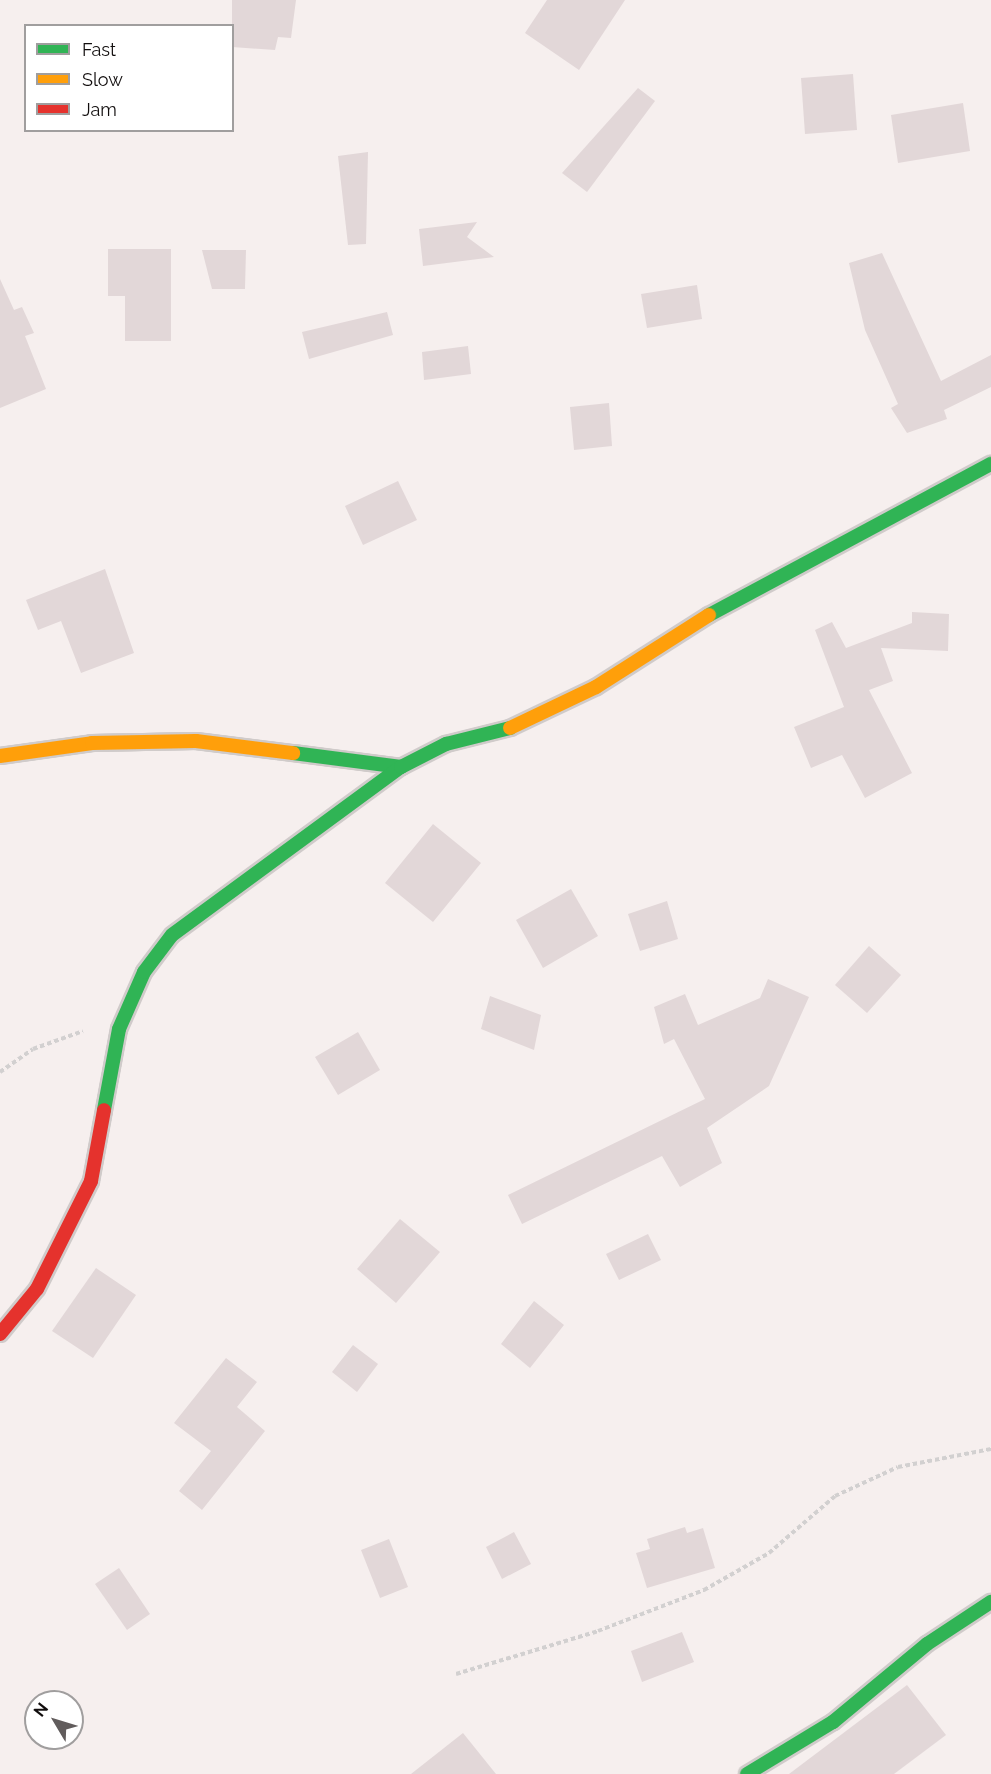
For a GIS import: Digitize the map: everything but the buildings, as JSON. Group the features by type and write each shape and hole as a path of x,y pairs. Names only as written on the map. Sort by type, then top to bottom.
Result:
{"street":[{"path":"0,1334 37,1289 91,1181 119,1029 144,972 172,935 401,767 446,744 514,727 596,687 733,600 991,464"},
{"path":"0,756 92,743 196,741 401,767"},
{"path":"747,1774 833,1722 927,1644 991,1602"}],"path":[{"path":"0,1072 33,1049 75,1032 119,1029"},
{"path":"456,1674 598,1630 704,1590 769,1553 835,1496 898,1467 991,1449"}],"traffic: fast":[{"path":"709,615 991,464"},
{"path":"104,1110 119,1029 144,972 172,935 401,767 446,744 510,728"},
{"path":"293,753 401,767"},
{"path":"747,1774 833,1722 927,1644 991,1602"}],"traffic: slow":[{"path":"510,728 596,687 709,615"},
{"path":"0,756 92,743 196,741 293,753"}],"traffic: jam":[{"path":"0,1334 37,1289 91,1181 104,1110"}]}
